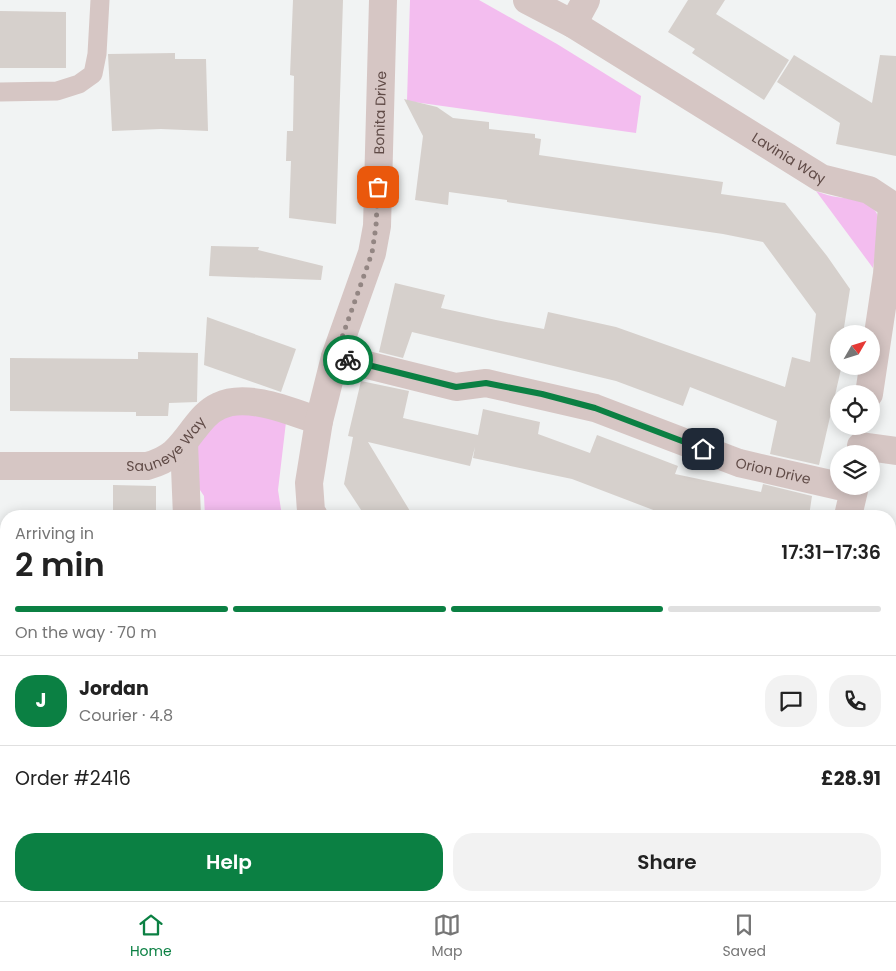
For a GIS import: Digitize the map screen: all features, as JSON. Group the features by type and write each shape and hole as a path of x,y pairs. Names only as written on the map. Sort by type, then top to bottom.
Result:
{"street":[{"name":"Bonita Drive","path":"311,510 309,483 319,421 335,357 372,253 376,226 383,0"},
{"name":"Lavinia Way","path":"527,0 573,24 821,178 868,190 892,205 887,274 870,385"},
{"path":"573,24 586,0"},
{"name":"Orion Drive","path":"335,357 456,387 486,383 595,408 739,463 830,483"},
{"name":"Sauneye Way","path":"0,466 147,466 161,462 174,454 210,411 221,405 241,401 261,403 319,421"},
{"path":"862,442 896,451"},
{"path":"184,443 187,510"},
{"path":"847,495 848,510"}],"lane":[{"path":"0,92 57,90 79,84 93,74 97,54 100,0"}],"shaded area":[{"path":"410,0 479,0 557,44 641,96 636,133 407,101"},
{"path":"816,191 861,201 876,211 878,232 873,268"},
{"path":"243,412 286,422 278,490 281,510 205,510 204,496 198,487 195,452 200,440 218,420"}],"building":[{"path":"293,0 343,0 336,224 289,218 291,161 286,161 287,131 293,131 294,76 290,75"},
{"path":"688,0 725,0 716,14 789,60 764,100 692,53 695,49 668,32"},
{"path":"0,11 66,12 66,68 0,68"},
{"path":"175,53 175,59 206,59 208,131 161,129 112,131 108,54"},
{"path":"794,55 872,103 880,55 896,56 896,156 836,144 840,123 777,82"},
{"path":"404,99 437,107 453,118 489,122 489,129 535,134 535,138 541,139 539,155 723,182 721,194 785,203 827,256 850,289 844,325 830,325 830,375 840,375 837,385 830,385 830,417 819,465 770,454 777,421 690,387 683,406 616,381 412,332 403,358 379,352 395,283 445,295 441,308 496,320 544,329 548,312 616,327 785,387 792,357 810,362 816,314 763,242 723,234 449,192 448,205 415,200 423,136"},
{"path":"211,246 259,247 258,250 323,266 321,280 209,276"},
{"path":"207,317 296,349 281,392 204,365"},
{"path":"138,352 198,353 197,402 169,403 168,416 136,416 136,412 10,411 10,358 138,359"},
{"path":"361,381 409,391 403,418 478,435 483,409 540,422 538,434 590,453 597,435 678,466 675,474 761,492 763,484 812,496 810,510 653,510 572,479 473,458 475,447 470,466 368,442 409,510 361,510 344,484 353,437 348,436"},
{"path":"113,485 156,486 156,510 113,510"}],"way so far":[{"path":"348,360 335,357 372,253 376,226 378,187"}],"route":[{"path":"348,360 456,387 486,383 542,394 595,408 703,449"}]}
